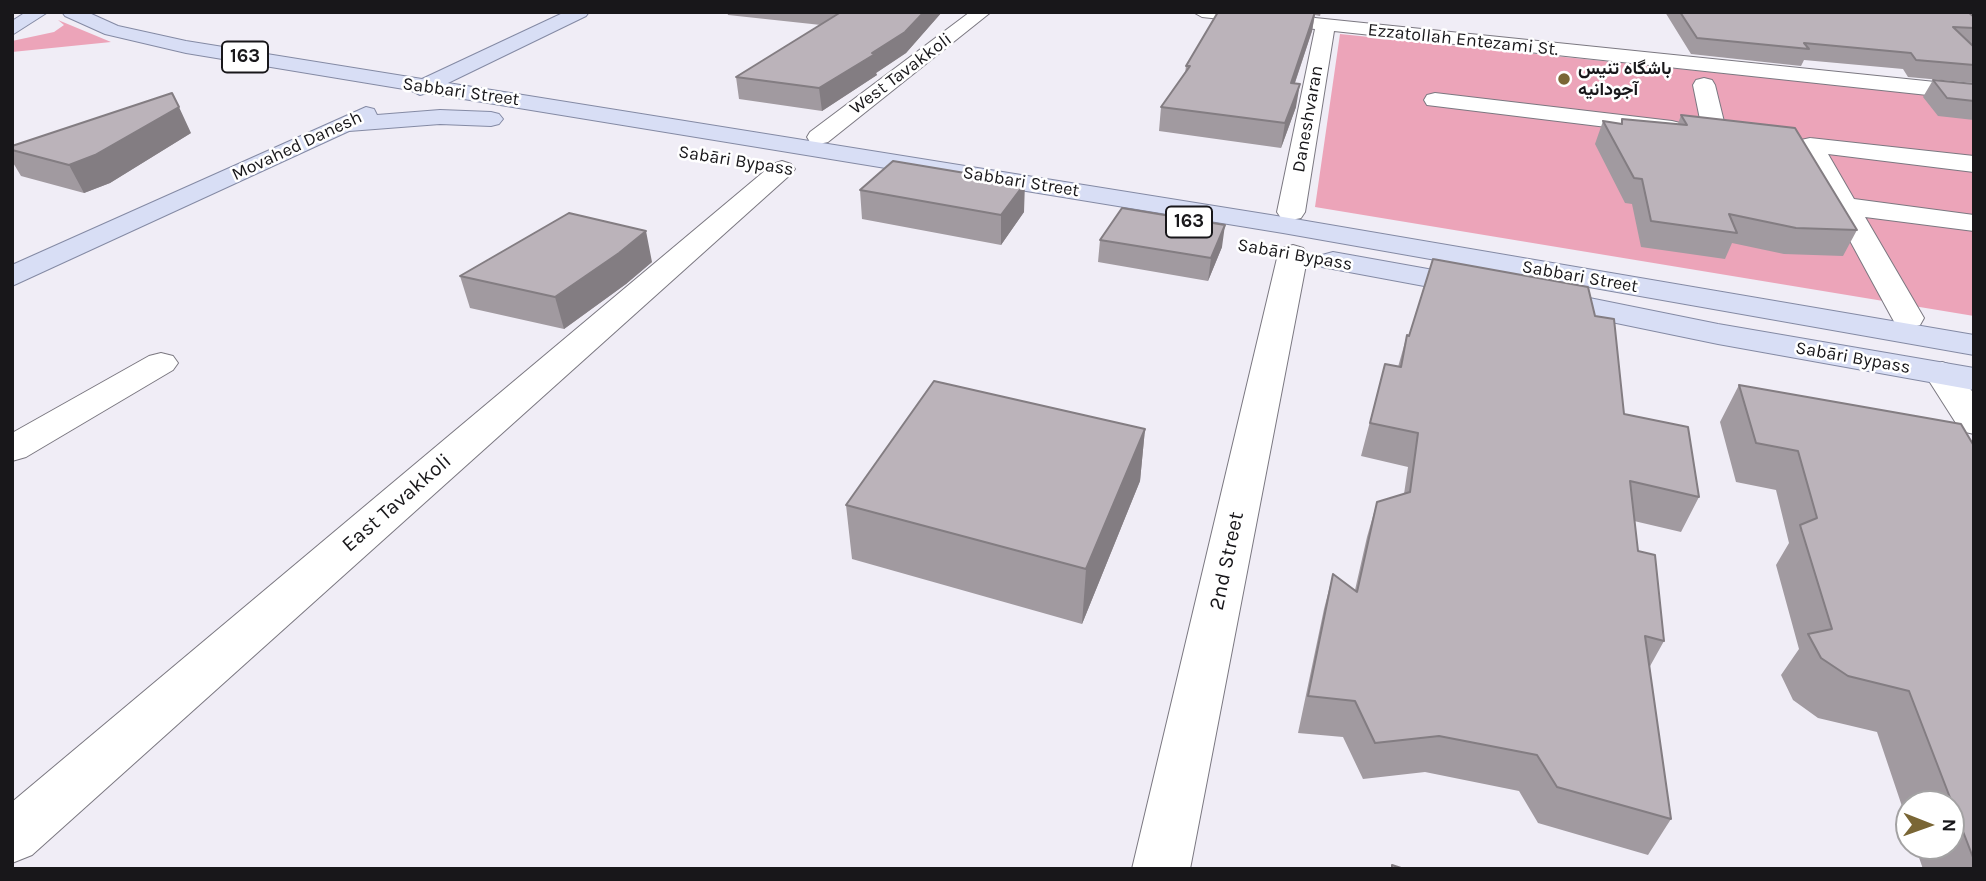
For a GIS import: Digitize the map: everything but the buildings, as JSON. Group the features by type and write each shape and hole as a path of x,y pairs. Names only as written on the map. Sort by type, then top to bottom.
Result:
{"main road":[{"path":"12,29 39,12"},
{"name":"Sabbari Street","path":"71,12 112,30 412,92 1275,236 1963,371"},
{"name":"Movahed Danesh","path":"12,277 580,12"},
{"name":"Sabāri Bypass","path":"546,114 672,113 819,137 1963,371"},
{"path":"343,124 440,117 546,114"},
{"name":"Sabbari Street","path":"546,114 1283,225 1974,345"},
{"name":"Sabāri Bypass","path":"546,114 622,142 782,169 1292,233 1974,327"}],"street":[{"name":"West Tavakkoli","path":"819,137 982,12"},
{"name":"Ezzatollah Entezami St.","path":"1202,12 1278,16 1325,26 1974,93"},
{"path":"1945,12 1974,14"},
{"path":"1959,13 1974,30"},
{"name":"Daneshvaran","path":"1292,233 1325,26"},
{"path":"1704,85 1715,134"},
{"path":"1435,100 1742,137"},
{"path":"1783,142 1974,164"},
{"path":"1810,145 1908,318"},
{"name":"East Tavakkoli","path":"12,837 782,169"},
{"path":"1845,206 1974,223"},
{"name":"2nd Street","path":"1161,869 1292,233"},
{"path":"12,449 161,363"},
{"path":"1963,371 1974,422"}],"shaded area":[{"path":"58,20 111,42 12,52 12,41 54,32 64,25"},
{"path":"1340,34 1974,99 1974,316 1315,207"}],"place":[{"name":"باشگاه تنیس آجودانیه","path":"1564,79"}]}
